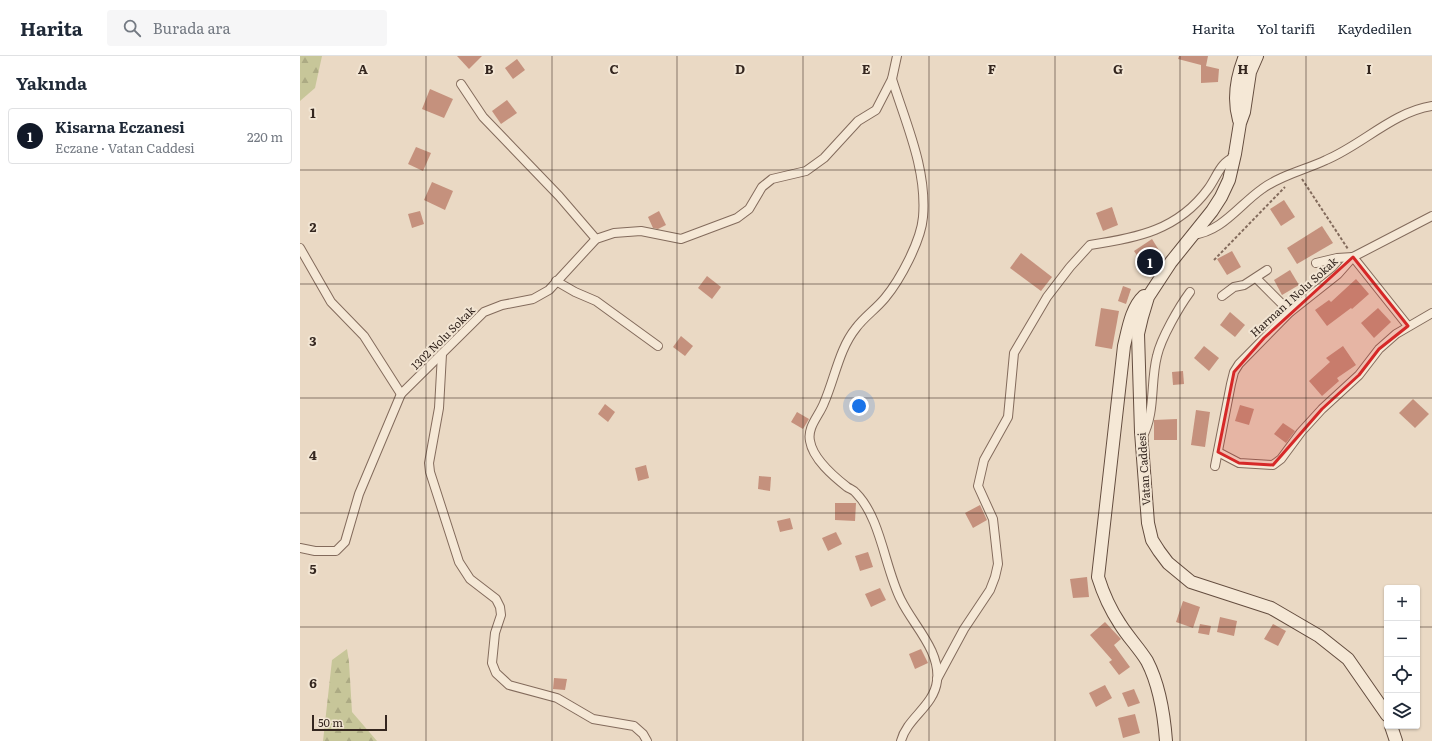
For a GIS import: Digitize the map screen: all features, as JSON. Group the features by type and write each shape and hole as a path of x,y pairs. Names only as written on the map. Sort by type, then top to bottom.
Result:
{"street":[{"name":"1302 Nolu Sokak","path":"401,394 484,312 502,305 533,299 549,290 596,239 614,233 641,231 681,239 737,218 749,209 762,187 772,179 806,171 824,158 858,121 876,110 892,79 897,56"},
{"name":"Vatan Caddesi","path":"1240,123 1237,111 1237,90 1239,75 1245,56"},
{"name":"Vatan Caddesi","path":"1257,56 1250,72 1244,112 1240,123 1235,157 1229,180 1221,197 1156,284 1148,297 1138,334 1141,440 1148,523 1152,540 1168,563 1191,582 1271,608 1318,636 1348,659 1384,711"},
{"path":"892,79 919,163 923,218 905,267 885,298 856,328 842,350 820,413 811,427 809,440 814,455 846,486 856,493 875,524 900,600 932,651 937,679"},
{"path":"461,84 483,117 559,196 596,239"},
{"path":"1192,235 1205,233 1232,215 1261,189 1348,150 1391,122 1413,111 1432,106"},
{"path":"901,741 910,723 929,702 935,689 937,679 964,629 990,590 996,577 998,564 993,519 978,486 984,460 1008,417 1014,353 1047,297 1070,267 1090,245 1116,242 1142,236 1171,223 1188,210 1208,189 1226,161 1235,157"},
{"path":"1316,263 1337,258 1353,257 1432,216"},
{"path":"300,248 331,302 364,336 401,394 359,494 345,542 336,551 315,551 300,548"},
{"path":"1353,257 1408,326"},
{"name":"Harman 1 Nolu Sokak","path":"1215,466 1234,372 1238,364 1290,312 1338,274 1353,257"},
{"path":"1222,296 1234,287 1244,285 1267,270"},
{"path":"1256,278 1290,312"},
{"path":"556,281 574,292 596,301 658,346"},
{"path":"1156,284 1139,300 1128,328 1124,346 1098,577 1104,595 1119,623 1149,668 1164,712 1166,741"},
{"path":"1141,440 1148,427 1157,355 1171,323 1190,292"},
{"path":"1218,452 1239,463 1273,465 1281,459 1301,432 1322,408 1359,375 1379,349 1396,334 1432,313"},
{"path":"442,354 439,408 429,463 430,472 459,562 470,579 496,598 500,607 501,615 495,633 492,662 496,673 509,685 557,698 593,719 634,726 643,734 647,741"},
{"path":"1392,729 1396,741"}],"path":[{"path":"1214,260 1289,183 1297,172 1353,257"}],"highlighted area":[{"path":"1353,257 1408,326 1379,349 1359,375 1322,409 1273,465 1239,463 1218,452 1234,372 1264,338"}],"green space":[{"path":"300,56 322,56 315,88 300,101"},
{"path":"347,649 352,712 377,741 323,741 332,660"}],"building":[{"path":"457,56 482,56 469,69"},
{"path":"1179,56 1208,56 1206,66 1219,69 1218,82 1201,83 1201,65 1178,59"},
{"path":"517,59 525,70 513,79 505,68"},
{"path":"430,89 453,99 444,118 422,109"},
{"path":"507,100 517,113 501,124 492,111"},
{"path":"416,147 431,153 423,171 408,164"},
{"path":"432,182 453,191 445,210 424,200"},
{"path":"1284,200 1295,217 1281,226 1270,209"},
{"path":"1112,207 1118,225 1103,231 1096,213"},
{"path":"420,211 424,224 412,228 408,214"},
{"path":"659,211 666,225 658,229 653,228 648,217"},
{"path":"1322,226 1333,243 1297,264 1287,248"},
{"path":"1152,239 1162,255 1145,267 1134,251"},
{"path":"1232,251 1241,267 1227,275 1217,259"},
{"path":"1021,253 1052,277 1041,291 1010,268"},
{"path":"1290,270 1299,285 1282,295 1274,280"},
{"path":"707,276 721,287 712,299 698,288"},
{"path":"1356,279 1369,294 1352,309 1351,308 1327,326 1315,310 1329,300 1331,302"},
{"path":"1123,286 1131,289 1126,304 1118,301"},
{"path":"1101,308 1119,311 1112,349 1095,346"},
{"path":"1378,308 1391,322 1374,338 1361,323"},
{"path":"1230,312 1245,325 1235,337 1220,325"},
{"path":"681,336 693,346 685,356 673,347"},
{"path":"1204,346 1219,358 1209,371 1194,358"},
{"path":"1343,346 1356,365 1337,378 1339,381 1322,396 1309,381 1330,362 1326,358"},
{"path":"1183,371 1184,384 1173,385 1172,372"},
{"path":"1413,399 1429,414 1415,428 1399,413"},
{"path":"605,404 615,412 608,422 598,414"},
{"path":"1240,405 1254,409 1249,425 1235,421"},
{"path":"1196,410 1210,412 1205,447 1191,445"},
{"path":"797,412 809,419 803,429 791,422"},
{"path":"1177,419 1177,440 1154,440 1154,420"},
{"path":"1283,423 1295,431 1286,443 1274,434"},
{"path":"646,465 649,478 638,481 635,468"},
{"path":"759,476 771,477 770,491 758,489"},
{"path":"835,503 856,503 855,521 835,520"},
{"path":"980,505 987,520 973,528 965,513"},
{"path":"790,518 793,529 780,532 777,521"},
{"path":"836,532 842,544 828,551 822,538"},
{"path":"868,552 873,567 860,571 855,556"},
{"path":"1087,577 1089,597 1073,598 1070,579"},
{"path":"880,588 886,600 871,607 865,594"},
{"path":"1183,601 1200,607 1193,628 1176,622"},
{"path":"1220,617 1237,621 1234,636 1217,632"},
{"path":"1105,622 1121,639 1114,645 1130,667 1119,675 1109,662 1112,660 1090,635"},
{"path":"1200,624 1211,626 1209,635 1198,633"},
{"path":"1273,624 1286,631 1278,646 1264,639"},
{"path":"921,649 928,663 915,669 909,654"},
{"path":"554,678 567,679 565,690 553,689"},
{"path":"1105,685 1112,698 1096,707 1089,693"},
{"path":"1134,689 1140,703 1128,707 1122,693"},
{"path":"1135,714 1140,733 1123,738 1118,718"}],"place":[{"name":"Kisarna Eczanesi","path":"1150,262"}]}
